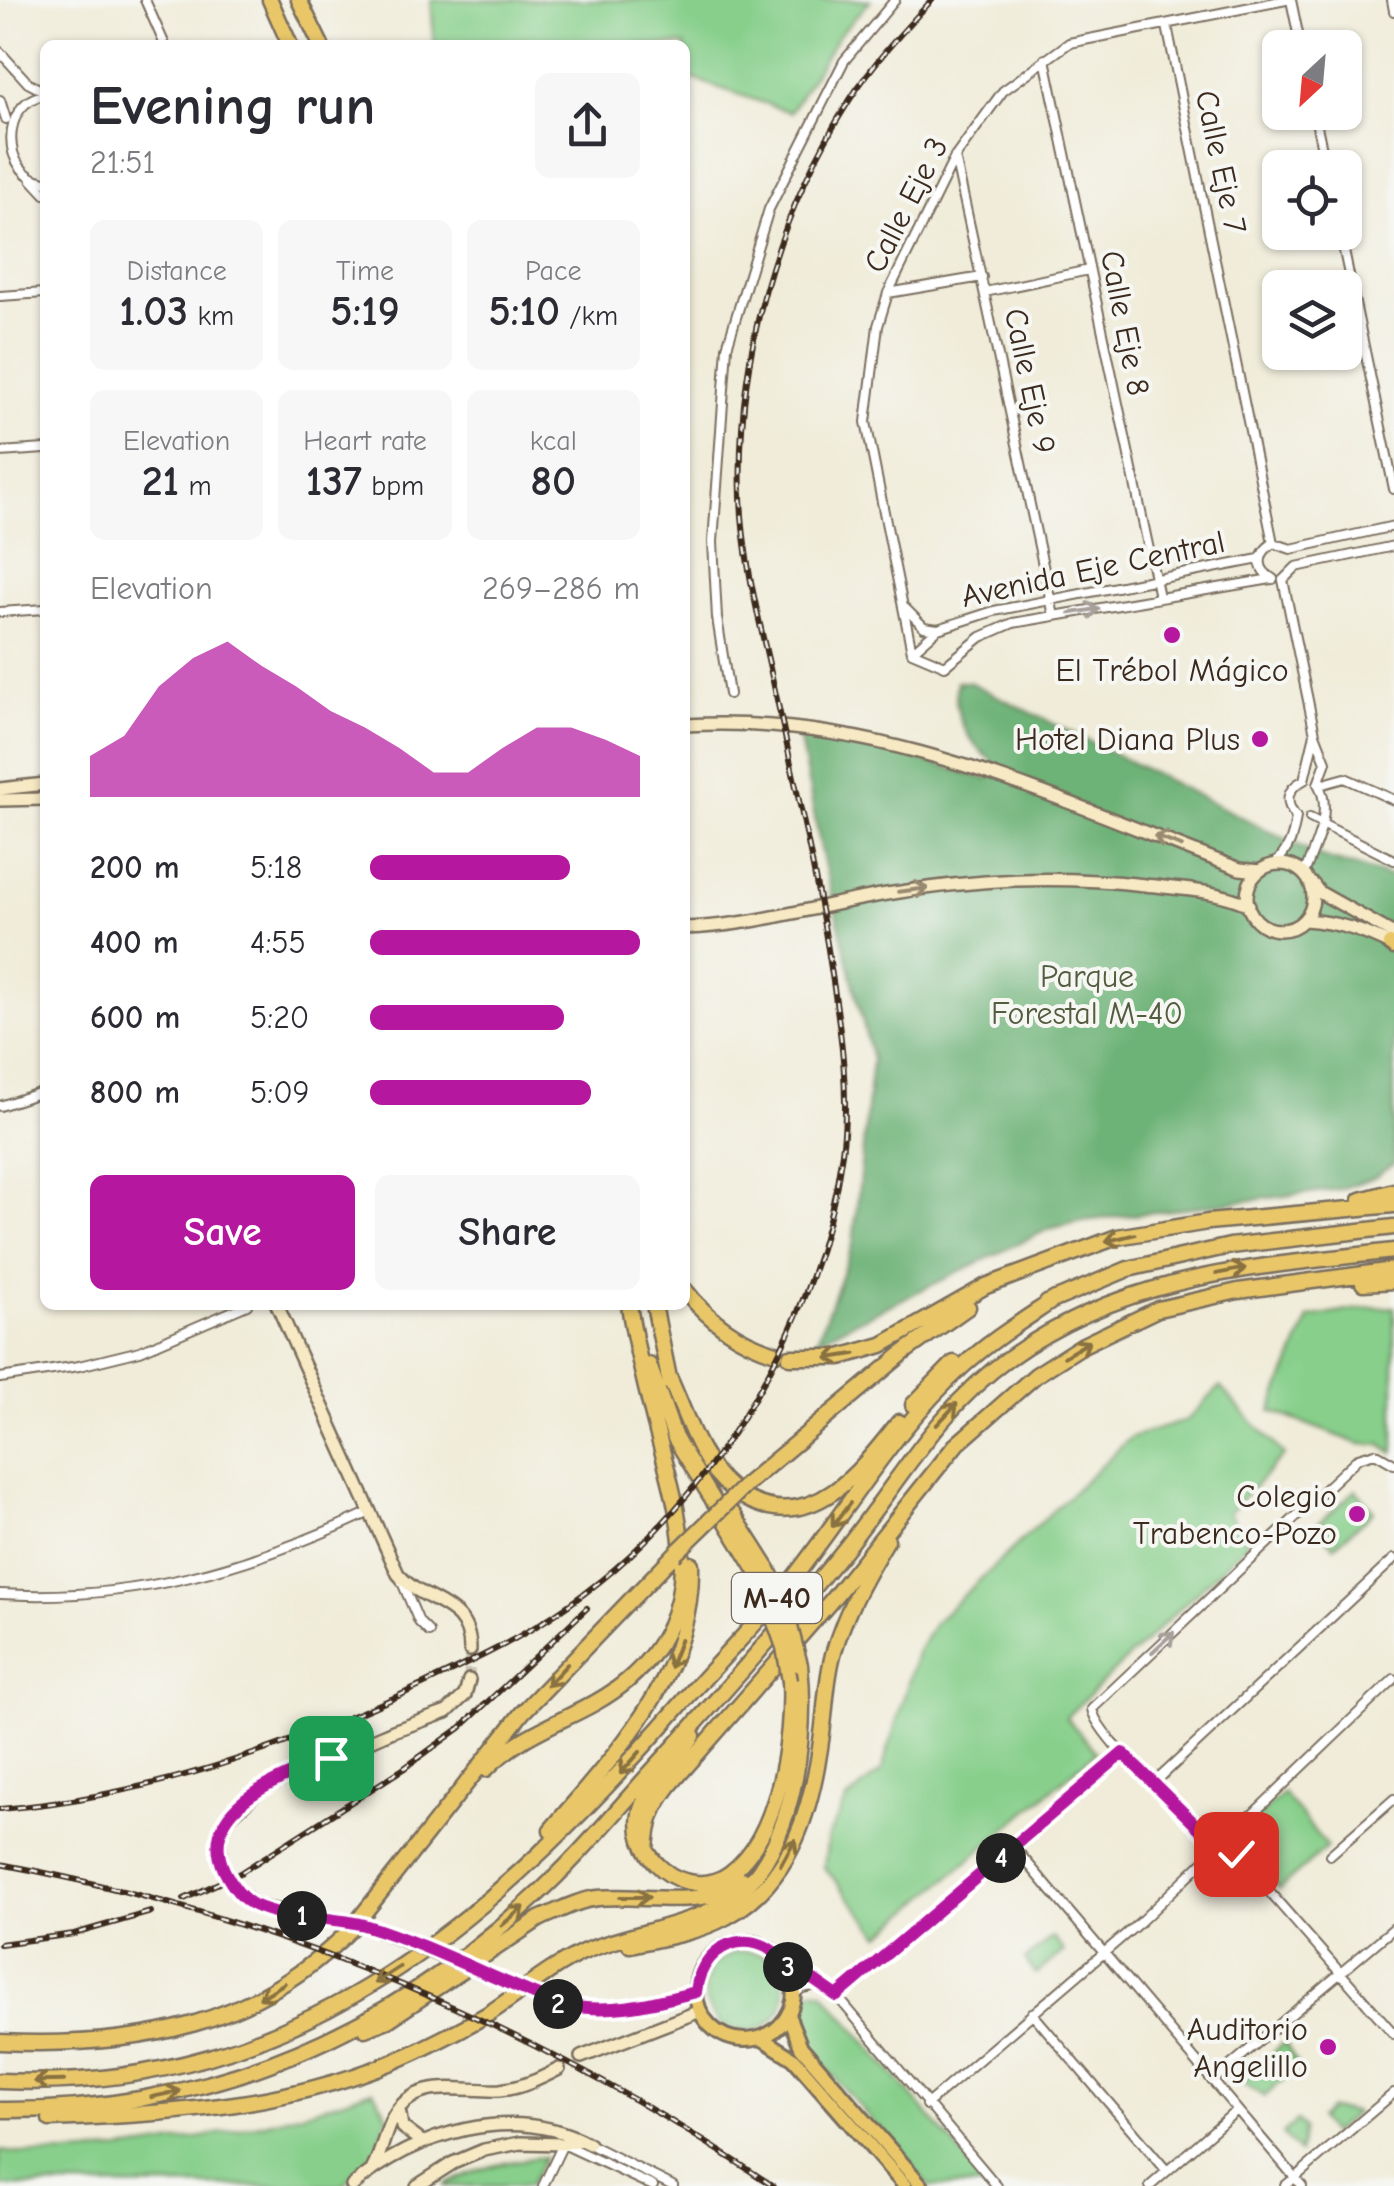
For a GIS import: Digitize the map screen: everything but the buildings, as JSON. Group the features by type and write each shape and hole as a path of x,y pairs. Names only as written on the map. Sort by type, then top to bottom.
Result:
{"highway":[{"path":"270,0 288,40"},
{"path":"299,0 319,40"},
{"path":"1285,1216 1394,1191"},
{"path":"690,1295 724,1330 760,1348 783,1355 840,1358 882,1345 986,1286 1117,1237 1208,1222 1394,1205"},
{"name":"M-40","path":"0,2081 86,2080 194,2063 263,2040 367,1988 440,1939 494,1896 620,1774 786,1588 917,1413 962,1366 1055,1299 1128,1269 1230,1246 1394,1226"},
{"name":"M-40","path":"0,2111 76,2108 214,2084 331,2040 432,1980 529,1902 722,1694 858,1534 935,1427 975,1383 1010,1356 1073,1318 1141,1290 1243,1268 1394,1251"},
{"path":"646,1849 653,1807 830,1601 955,1446 1036,1374 1083,1345 1158,1309 1238,1291 1394,1270"},
{"path":"0,2042 88,2042 183,2028 228,2014 264,1996 328,1953 353,1927 522,1713 674,1555 749,1482 907,1350 1024,1272"},
{"path":"1238,1291 1394,1280"},
{"path":"668,1375 718,1476 744,1497 763,1506 795,1509 834,1494 866,1464 936,1378 992,1331 1055,1299"},
{"path":"444,1812 519,1740 607,1696 630,1678 666,1629 678,1601 684,1555 678,1514 630,1310"},
{"path":"0,2111 41,2120 129,2116 324,2088 414,2053 486,2015 580,1954 688,1920 733,1898 750,1883 780,1831 789,1797 802,1736 800,1665 786,1608 674,1438 649,1363 639,1310"},
{"path":"655,1310 668,1375 689,1441 762,1570 790,1681 788,1749 759,1836 729,1874 694,1884 662,1869 646,1849 640,1837 643,1804 722,1694"},
{"path":"494,1896 641,1722 679,1645 692,1582 691,1545 670,1452 656,1425"},
{"path":"553,1970 614,1949 710,1924 748,1903 774,1876 792,1848 812,1795 826,1687 851,1600 926,1482"},
{"path":"331,2040 388,2020 539,1919 565,1908 593,1898 711,1896 734,1887 751,1872 770,1841 789,1797"}],"main road":[{"path":"690,725 728,722 793,726 901,745 982,770 1240,868 1260,871"},
{"path":"0,788 40,784"},
{"path":"0,800 40,799"},
{"path":"1306,877 1313,901 1304,920 1276,930 1258,921 1248,905 1249,886 1260,871 1275,864 1296,868 1306,877 1319,892 1393,943"},
{"path":"690,928 736,924 889,894 1010,878 1113,882 1218,894 1248,905"},
{"path":"1304,920 1330,922 1393,943"},
{"path":"279,1310 398,1574 415,1591 462,1617 469,1632 470,1650"},
{"path":"469,1680 465,1695 448,1712 393,1731 262,1789 225,1820 219,1834 221,1862 235,1889 257,1907 368,1926 543,1998 589,2010 620,2009 696,1992"},
{"path":"736,1942 764,1945 786,1962 792,1974 795,1994 788,2016 761,2038 732,2038 719,2032 700,2011 697,1978 711,1954 736,1942"},
{"path":"580,2057 700,2011"},
{"path":"788,2016 801,2047 922,2186"},
{"path":"761,2038 794,2058 905,2186"},
{"path":"373,2168 392,2119 414,2094 425,2090 503,2090 534,2082 559,2069"},
{"path":"399,2109 402,2127 422,2142"},
{"path":"352,2186 373,2168 422,2142 482,2127 539,2126 585,2142"},
{"path":"457,2132 467,2141 465,2158"},
{"path":"418,2186 484,2150 520,2143 585,2142"}],"street":[{"path":"146,0 163,40"},
{"path":"729,694 717,618 712,542 727,347 769,209 844,61 895,0"},
{"path":"1288,0 1296,30"},
{"name":"Calle Eje 3","path":"912,652 866,422 878,326 888,293 956,158 1003,91 1069,43 1288,0"},
{"path":"1392,0 1394,11"},
{"name":"Calle Eje 7","path":"1167,26 1273,543"},
{"path":"0,52 40,91"},
{"name":"Calle Eje 8","path":"1045,60 1158,596"},
{"path":"3,122 19,103 40,96"},
{"path":"0,100 2,146 14,169"},
{"name":"Calle Eje 9","path":"956,158 1054,616"},
{"path":"0,160 40,189"},
{"path":"32,180 40,181"},
{"path":"1344,250 1394,488"},
{"path":"985,292 1089,270"},
{"path":"888,293 982,277"},
{"path":"0,296 40,294"},
{"path":"0,452 40,449"},
{"path":"1283,580 1270,578 1259,560 1273,543 1291,549 1394,526"},
{"path":"1283,580 1296,567 1394,546"},
{"path":"1291,549 1296,567"},
{"name":"Avenida Eje Central","path":"938,629 994,611 1259,560"},
{"name":"Avenida Eje Central","path":"912,652 945,666 982,636 1014,623 1270,578"},
{"path":"1283,580 1315,734 1326,762 1346,778 1394,800"},
{"path":"902,604 924,627 938,629"},
{"path":"0,612 40,609"},
{"path":"912,652 938,629"},
{"path":"1304,780 1315,734"},
{"path":"1306,877 1321,824 1324,795 1319,784 1326,762"},
{"path":"1346,778 1319,784 1304,780 1292,787 1289,808 1296,817 1310,818 1394,860"},
{"path":"1310,818 1323,812"},
{"path":"1275,864 1289,850 1296,817"},
{"path":"0,1106 40,1093"},
{"path":"0,1378 79,1366 140,1351 235,1310"},
{"path":"1394,1464 1375,1453 1358,1458 1092,1709 1094,1720 1123,1753 1218,1847 1236,1854 1394,2034"},
{"path":"0,1594 82,1594 181,1581 270,1556 370,1512"},
{"path":"1154,1783 1394,1559"},
{"path":"398,1574 419,1622 430,1632"},
{"path":"926,2105 1104,1953 1394,1678"},
{"path":"837,1996 1123,1753"},
{"path":"1330,1855 1394,1800"},
{"path":"1014,1847 1302,2186"},
{"path":"1212,2081 1394,1928"},
{"path":"792,1974 822,1984 837,1996 997,2186"},
{"path":"795,1994 802,1988 822,1984"},
{"path":"1032,2012 1166,2172"},
{"path":"1285,2186 1394,2093"},
{"path":"1150,2186 1237,2110"},
{"path":"585,2142 673,2186"},
{"path":"543,2186 563,2144 654,2186"}],"green space":[{"path":"431,0 871,0 838,36 790,112 690,78 690,40 434,40"},
{"name":"Parque Forestal M-40","path":"957,682 969,682 1324,858 1394,877 1394,1163 1375,1177 1341,1189 1083,1221 1049,1229 817,1340 853,1244 872,1060 823,859 799,736 893,752 988,779 993,761 963,727 957,705"},
{"path":"1394,1307 1394,1454 1381,1445 1360,1444 1271,1411 1309,1318"},
{"path":"1220,1387 1284,1455 1229,1513 1248,1543 1066,1717 1096,1752 881,1935 824,1867 828,1836 847,1800 882,1770 917,1653 934,1623 1131,1437 1186,1421"},
{"path":"1356,1490 1374,1511 1334,1546 1315,1526"},
{"path":"1283,1793 1327,1847 1279,1889 1232,1840"},
{"path":"1052,1937 1064,1951 1036,1974 1025,1960"},
{"path":"745,1951 760,1954 773,1963 782,1976 782,2006 773,2019 760,2028 745,2031 730,2028 717,2019 708,2006 705,1991 708,1976 717,1963 730,1954"},
{"path":"805,1992 823,1992 989,2186 929,2186 801,2039 801,2004"},
{"path":"1285,2042 1298,2067 1264,2097 1242,2082"},
{"path":"373,2090 388,2116 377,2150 343,2186 0,2186 0,2151 89,2153 189,2140 287,2117"},
{"path":"1330,2109 1355,2113 1331,2134 1319,2119"},
{"path":"1297,2121 1304,2128 1299,2153 1282,2134"},
{"path":"544,2157 529,2186 443,2186 492,2166"}],"tunnel":[{"path":"469,1680 470,1650"}],"railway":[{"path":"0,1809 126,1790 249,1755 369,1709 524,1633 598,1583 662,1524 718,1455 778,1355 807,1290 828,1223 842,1153 845,1086 820,905 745,547 741,497 745,393 765,291 800,193 858,87 932,0"},
{"path":"184,1899 240,1873 460,1728 587,1608"},
{"path":"0,1864 103,1886 205,1914 403,1985 593,2077 773,2186"},
{"path":"0,1944 74,1934 151,1912"}],"place":[{"name":"El Trébol Mágico","path":"1172,635"},
{"name":"Hotel Diana Plus","path":"1260,739"},
{"name":"Colegio Trabenco-Pozo","path":"1357,1514"},
{"name":"Auditorio Angelillo","path":"1328,2047"}],"route":[{"path":"331,1758 262,1789 225,1820 219,1834 221,1862 246,1901 270,1910 368,1926 559,2004 589,2010 620,2009 696,1992 697,1978 711,1954 736,1942 764,1945 786,1962 792,1974 814,1980 837,1996 1123,1753 1218,1847 1236,1854"}]}
